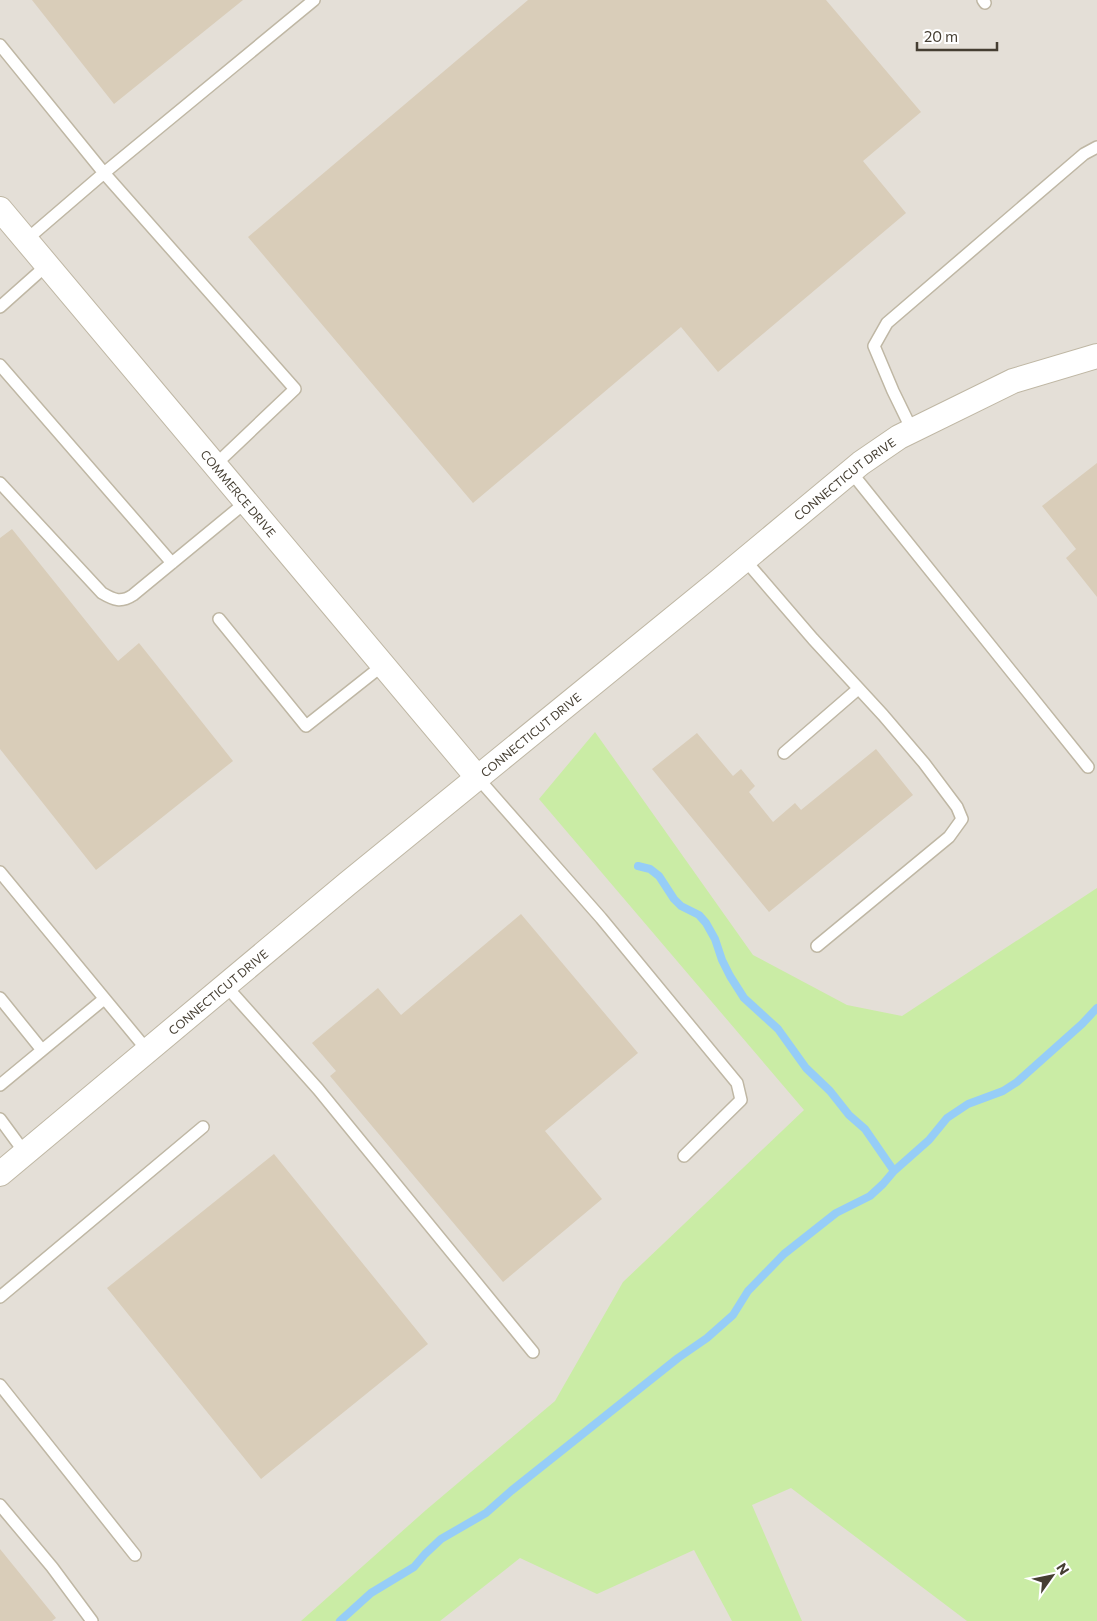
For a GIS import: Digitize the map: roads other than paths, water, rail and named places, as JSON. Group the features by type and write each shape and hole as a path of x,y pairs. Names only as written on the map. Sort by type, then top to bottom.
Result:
{"street":[{"name":"COMMERCE DRIVE","path":"0,209 477,778"},
{"name":"CONNECTICUT DRIVE","path":"0,1174 347,884 850,472 898,437 1013,381 1097,356"}],"lane":[{"path":"26,240 104,173 314,0"},
{"path":"0,45 104,173 295,389 215,465"},
{"path":"912,430 874,346 887,323 1084,154 1097,147"},
{"path":"0,307 46,265"},
{"path":"0,365 172,563"},
{"path":"850,472 1088,767"},
{"path":"0,483 102,593 112,599 125,600 133,595 246,502"},
{"path":"744,560 924,763 957,807 962,819 949,837 818,946"},
{"path":"219,619 306,726 383,665"},
{"path":"784,753 858,689"},
{"path":"477,778 601,918 737,1082 742,1100 684,1156"},
{"path":"0,872 147,1050"},
{"path":"226,986 318,1089 532,1352"},
{"path":"0,998 42,1050"},
{"path":"0,1085 104,999"},
{"path":"0,1119 25,1153"},
{"path":"0,1297 203,1127"},
{"path":"0,1385 135,1555"},
{"path":"0,1505 52,1567 92,1621"}],"waterway":[{"path":"638,866 650,869 659,876 674,899 681,906 699,915 706,923 715,939 730,976 744,998 778,1029 806,1068 830,1091 849,1115 865,1129 894,1171"},
{"path":"340,1621 371,1593 414,1567 441,1539 486,1513 678,1358 707,1338 733,1315 748,1291 784,1254 836,1213 870,1196 894,1171 929,1140 947,1118 968,1104 1003,1091 1017,1082 1082,1024 1097,1008"}]}
